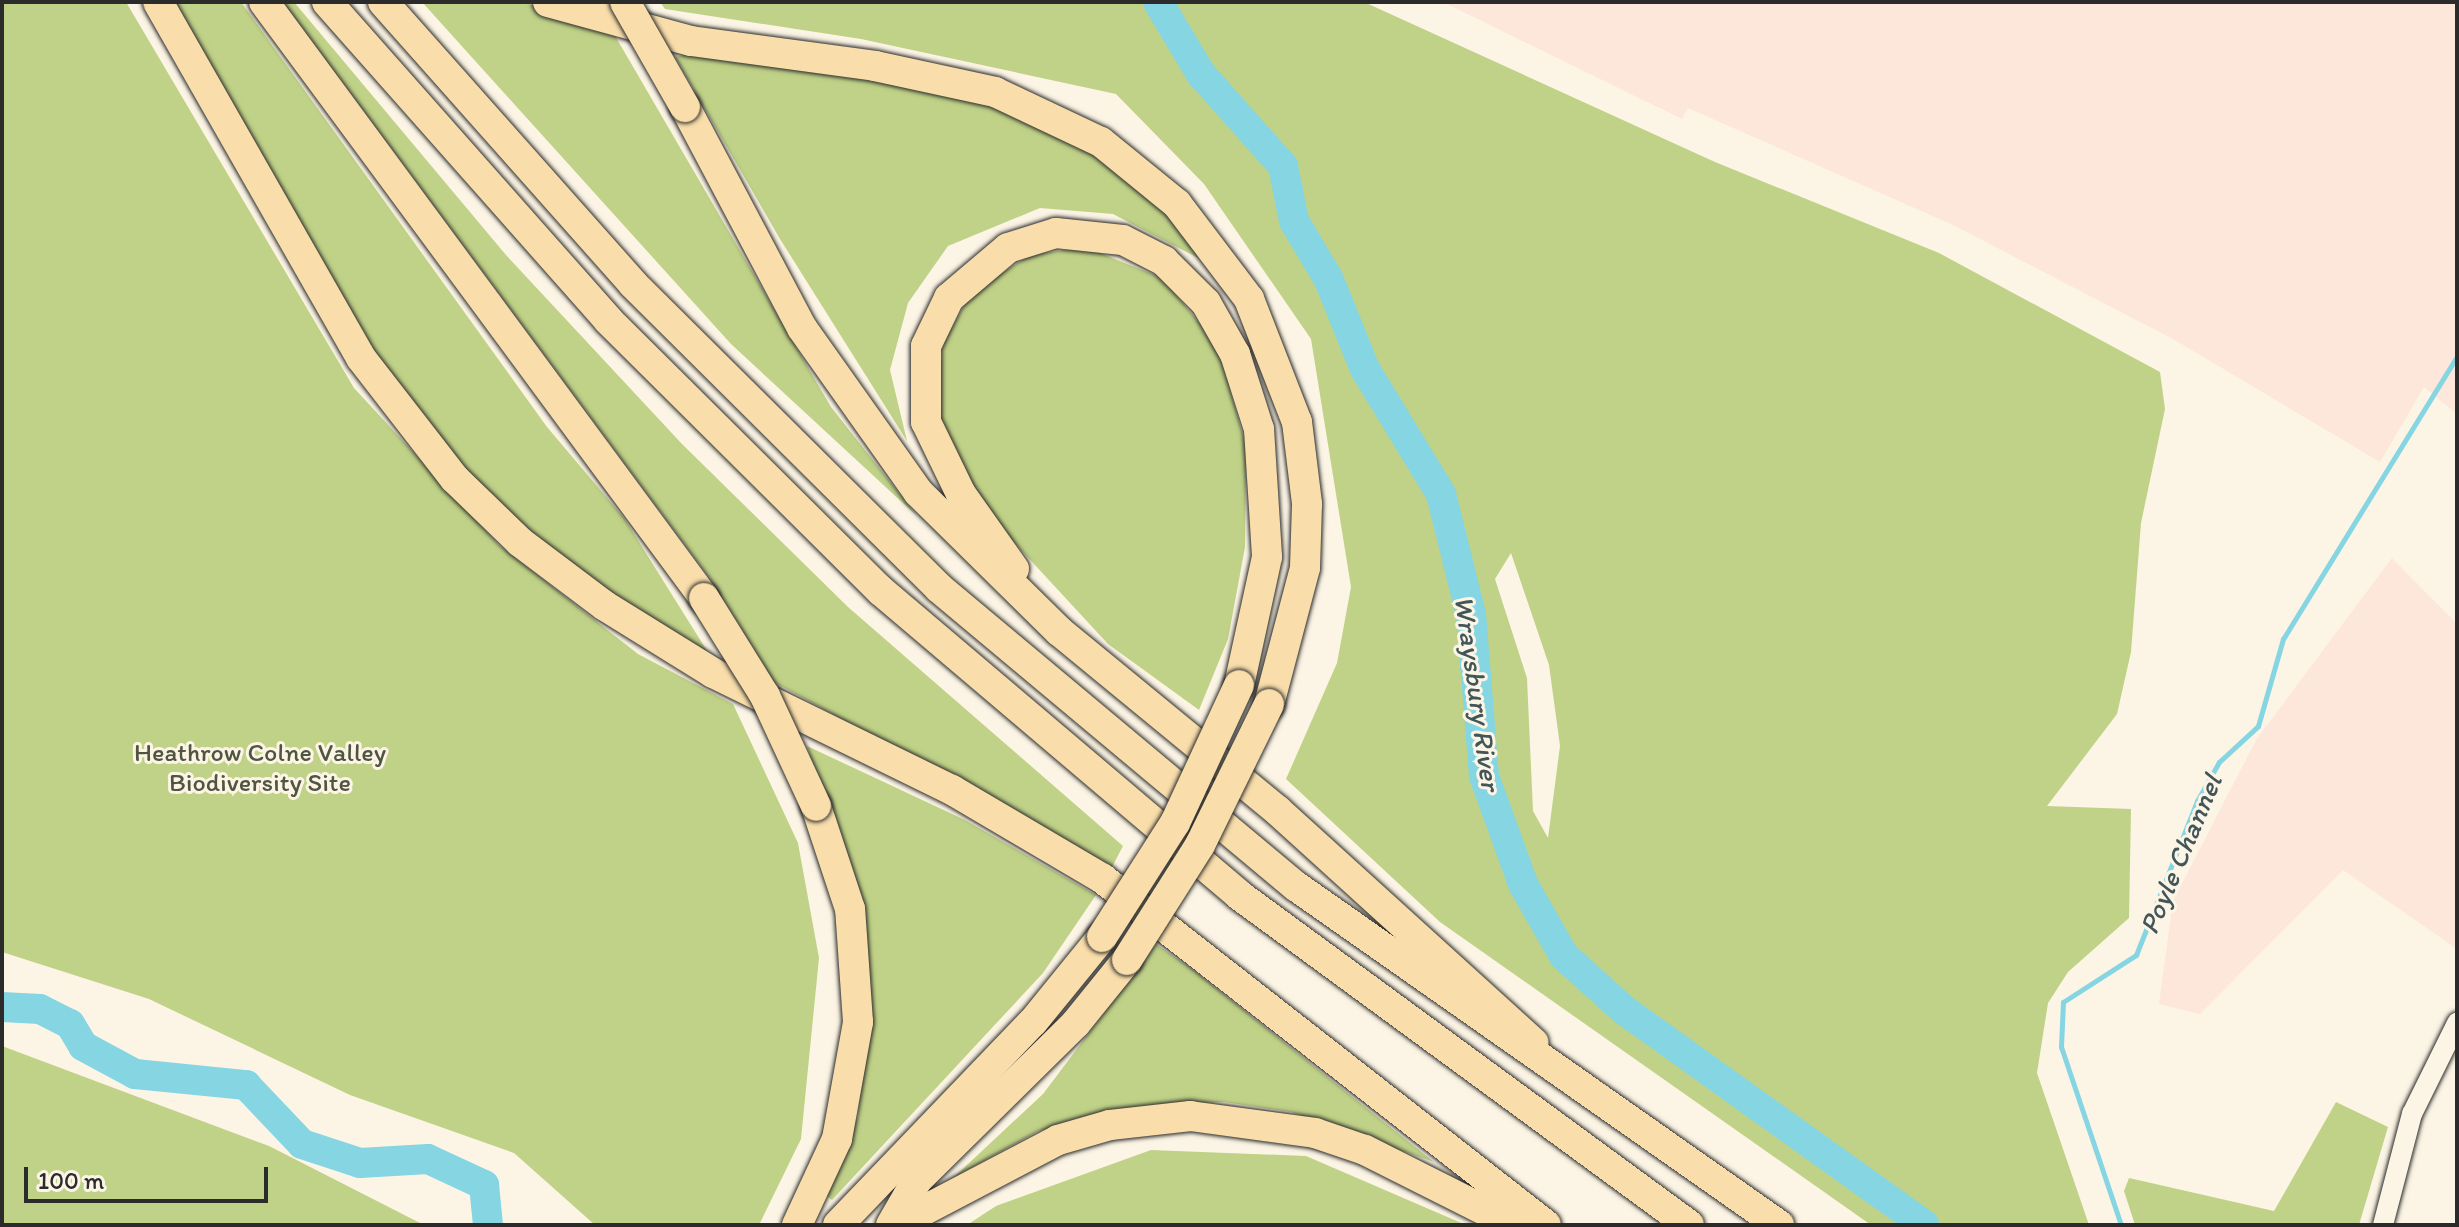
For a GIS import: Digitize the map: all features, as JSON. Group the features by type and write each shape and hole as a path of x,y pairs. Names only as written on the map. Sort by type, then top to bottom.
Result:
{"highway":[{"path":"158,2 361,358 455,479 520,542 674,650 952,790 1103,879 1546,1225"},
{"path":"264,2 704,598 765,696 816,806 850,909 858,1022 837,1139 797,1225"},
{"path":"327,2 608,320 881,591 1239,895 1689,1225"},
{"path":"383,2 633,284 939,588 1297,887 1779,1225"},
{"path":"548,2 691,41 875,66 995,92 1101,142 1177,204 1249,299 1297,422 1307,504 1305,568 1269,704 1200,845 1127,960 1076,1023 917,1180 893,1225"},
{"path":"625,2 685,107 802,328 871,433 970,547 1493,998 1563,1073"},
{"path":"838,1225 1024,1032 1102,937 1175,823 1239,685 1261,601 1269,511 1247,383 1221,326 1188,281 1145,249 1077,232 1008,248 965,279 926,346 922,395 926,422 961,494 1014,568 1088,650"},
{"path":"893,1225 1058,1140 1110,1125 1190,1116 1274,1122 1327,1137 1514,1225"}],"street":[{"path":"2383,1225 2412,1114 2457,1023"}],"shaded area":[{"path":"1443,2 2457,2 2457,414 2424,387 2380,462 2173,339 1953,225 1688,108 1682,119"},
{"path":"2392,558 2457,624 2457,949 2343,870 2200,1014 2159,1004 2173,901 2256,740"}],"green space":[{"name":"Heathrow Colne Valley Biodiversity Site","path":"2,2 126,2 354,388 499,545 638,654 733,704 798,843 819,958 801,1139 759,1225 595,1225 514,1153 350,1095 149,999 2,952"},
{"path":"171,2 241,2 547,427 624,518 709,654 561,562 484,491 391,382"},
{"path":"283,2 294,2 506,255 682,444 848,607 1123,846 1112,867 774,682 711,580"},
{"path":"422,2 523,2 614,34 831,407 917,516 731,344"},
{"path":"660,2 1364,2 1715,162 1939,253 2160,372 2165,409 2141,523 2131,652 2117,714 2047,806 2131,809 2129,918 2068,972 2048,1003 2037,1073 2089,1225 1871,1225 1440,922 1286,779 1337,663 1351,587 1311,339 1204,184 1116,94 861,39 665,9","holes":["1511,553 1549,665 1560,746 1548,838 1533,811 1527,678 1495,579"]},
{"path":"684,55 842,74 1000,107 1082,143 1157,203 1206,262 1113,214 1040,208 948,246 908,303 890,370 907,441 780,239 675,57"},
{"path":"1085,247 1162,278 1217,344 1246,446 1245,547 1228,639 1199,710 1108,644 987,513 937,416 943,343 972,292 1030,255"},
{"path":"807,746 965,820 1096,895 1043,973 832,1200 823,1193 858,1117 870,1000 860,911"},
{"path":"1156,944 1192,969 1434,1162 1291,1112 1224,1102 1150,1105 1038,1131 953,1178 1043,1094"},
{"path":"2,1046 269,1146 424,1225 2,1225"},
{"path":"2336,1102 2388,1127 2359,1225 2135,1225 2124,1191 2129,1178 2274,1211"},
{"path":"1151,1150 1306,1156 1466,1225 967,1225 996,1206"}],"waterway":[{"name":"Wraysbury River","path":"1158,2 1201,74 1283,166 1294,221 1329,280 1365,369 1441,494 1471,614 1484,776 1523,884 1564,956 1624,1010 1924,1225"},
{"name":"Poyle Channel","path":"2121,1225 2061,1047 2063,1002 2136,955 2197,801 2219,762 2258,726 2283,639 2457,356"},
{"path":"2,1007 40,1009 70,1024 83,1046 135,1074 246,1085 302,1144 360,1163 428,1159 484,1185 488,1225"}]}
